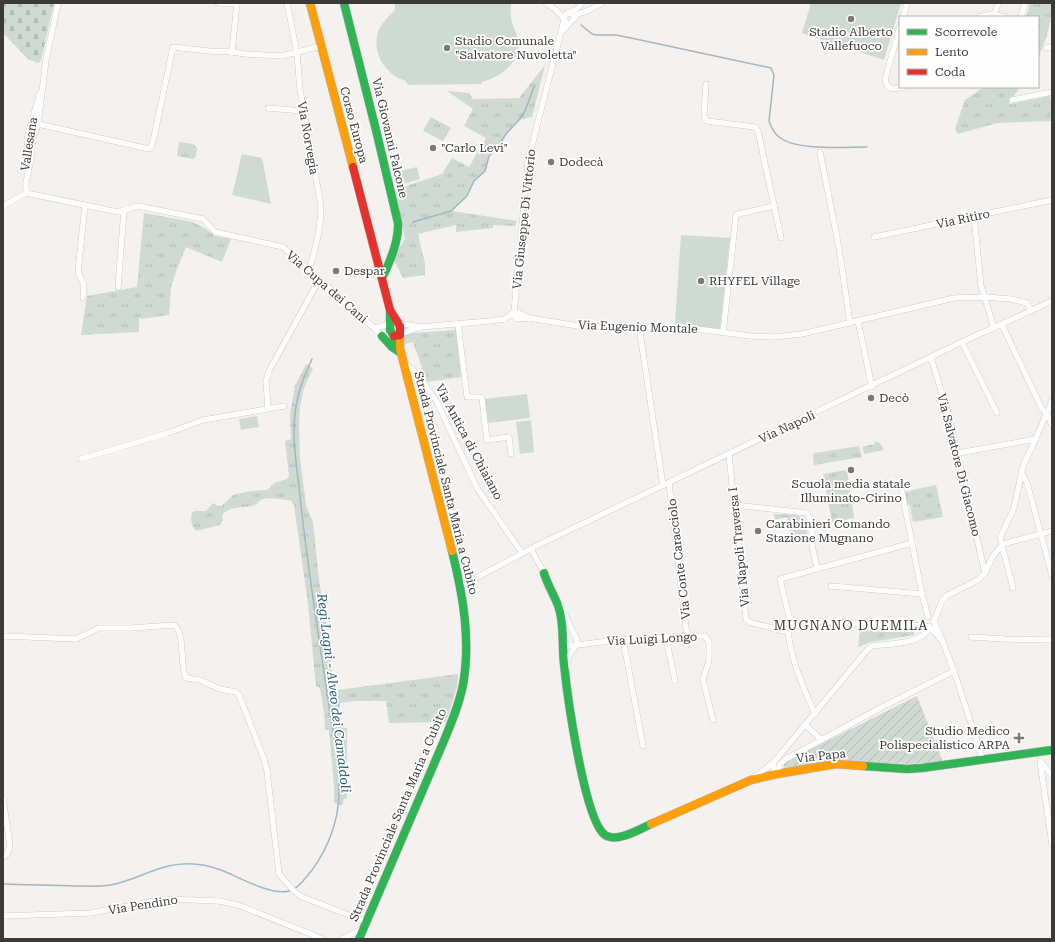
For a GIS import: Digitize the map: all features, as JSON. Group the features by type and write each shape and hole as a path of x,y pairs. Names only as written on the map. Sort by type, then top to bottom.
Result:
{"main road":[{"name":"Corso Europa","path":"310,3 390,310 395,323"},
{"name":"Via Giovanni Falcone","path":"344,3 376,130 398,228 388,266 382,278"},
{"path":"376,253 384,255 389,253 394,247"},
{"name":"Strada Provinciale Santa Maria a Cubito","path":"359,939 458,704 465,670 466,656 465,623 461,586 397,335 390,330 395,323"},
{"path":"382,336 392,347 401,351"},
{"path":"544,573 547,585 564,621 562,642 566,679"},
{"name":"Via Papa","path":"566,679 578,755 595,822 604,834 616,837 627,835 751,780 777,774 836,764 913,768 1052,750"}],"street":[{"path":"44,86 46,60 58,3"},
{"path":"218,3 237,4 232,52"},
{"name":"Via Norvegia","path":"287,3 297,53 303,111 321,215 309,271"},
{"path":"546,3 556,10 566,22 572,21 572,14 556,10"},
{"path":"564,19 564,15 575,10 581,3"},
{"path":"581,3 581,9 587,8"},
{"name":"Via Giuseppe Di Vittorio","path":"561,33 578,14 587,8 602,3"},
{"path":"903,16 907,3"},
{"path":"994,16 998,3"},
{"path":"1021,16 1025,3"},
{"name":"Via Giuseppe Di Vittorio","path":"512,314 515,309 528,161 564,19"},
{"path":"898,39 885,80 890,89 899,88"},
{"path":"5,204 26,193 26,183 33,139 38,124 149,149 151,147 173,47 282,56 321,46"},
{"path":"1046,48 1052,47"},
{"path":"706,84 705,119 757,128 781,238"},
{"name":"Vallesana","path":"38,124 44,86"},
{"name":"Vallesana","path":"26,193 22,184 26,165 28,134 38,96 44,86"},
{"path":"1012,100 1052,92"},
{"path":"268,108 303,111"},
{"path":"820,152 839,248 850,323"},
{"name":"Via Cupa dei Cani","path":"26,193 118,212 138,206 203,219 215,232 283,247 382,336"},
{"name":"Via Ritiro","path":"874,237 1052,200"},
{"path":"83,298 84,285 78,272 85,205"},
{"path":"723,333 736,215 774,206"},
{"path":"118,287 124,210"},
{"path":"974,216 981,286 994,328"},
{"path":"268,408 266,382 269,371 319,280"},
{"name":"Via Eugenio Montale","path":"512,314 517,319 529,318 585,327 639,326 687,328 750,336 774,336 802,334 948,298 984,297 1011,299 1027,303 1031,311"},
{"name":"Via Napoli","path":"461,586 522,553 872,387 962,342 1052,301"},
{"path":"374,328 395,323 420,327 501,320 512,314"},
{"path":"858,321 872,387"},
{"path":"458,324 467,397 482,398 487,440 509,437 511,454"},
{"path":"1002,325 1042,409 1049,416 1052,425"},
{"name":"Via Conte Caracciolo","path":"639,326 666,484 685,610 687,636"},
{"path":"382,336 397,335 420,327"},
{"path":"962,342 997,413"},
{"name":"Via Salvatore Di Giacomo","path":"931,358 948,413 985,573"},
{"name":"Via Antica di Chiaiano","path":"404,366 410,367 414,371 437,402 477,488 522,553"},
{"path":"1013,588 1000,541 1001,535 1014,508 1021,472 1036,439 1049,416 1052,401"},
{"path":"81,459 168,433 203,420 284,406"},
{"path":"958,453 1036,439"},
{"name":"Via Napoli Traversa I","path":"729,455 746,619 749,622 788,631"},
{"path":"1021,472 1027,483 1052,575"},
{"path":"902,492 928,617 925,622 943,642"},
{"path":"735,505 807,513 812,523 812,545 817,568"},
{"path":"815,714 796,671 789,643 788,631 793,624 812,621 928,627 933,625 942,601 946,596 975,582 985,573 993,556 1002,544 1052,531"},
{"path":"798,622 789,616 780,580 817,568 912,543"},
{"path":"531,549 544,573"},
{"path":"831,586 922,594"},
{"path":"928,617 933,618 943,642 983,760"},
{"path":"564,621 577,640 576,646 568,657 566,679"},
{"path":"3,636 76,639 99,628 132,628 174,625 178,628 180,634 182,666 186,678 200,680 220,689 236,692 239,695 264,759 279,874 300,896 365,925"},
{"path":"751,780 764,772 774,762 868,648 872,646 920,638 928,631 928,627"},
{"name":"Via Luigi Longo","path":"562,642 568,646 576,646 623,639 705,636 709,642 709,661 703,678 713,720"},
{"path":"666,637 675,681"},
{"path":"971,637 1052,640"},
{"path":"623,639 643,746"},
{"path":"777,774 782,761 884,706 954,671"},
{"path":"805,725 822,740"},
{"path":"1038,752 1042,763 1052,844"},
{"path":"774,762 774,770 777,774"},
{"path":"1042,763 1052,776"},
{"path":"3,798 10,846 7,854 3,857"},
{"name":"Via Pendino","path":"3,916 91,913 165,899 219,901 238,905 323,939"},
{"path":"342,939 365,925"}],"green space":[{"path":"3,3 54,3 41,61 38,63 28,59 3,33"},
{"name":"Stadio Comunale \"Salvatore Nuvoletta\"","path":"395,3 511,3 511,20 518,39 517,55 509,67 503,72 489,80 482,82 481,84 408,85 406,81 398,78 386,68 381,61 376,46 379,29 384,21 395,10"},
{"name":"Stadio Alberto Vallefuoco","path":"811,3 901,3 884,60 802,33"},
{"path":"1030,3 1052,3 1048,31 1039,56 1039,16 1026,16"},
{"path":"545,65 532,117 519,120 506,134 497,148 489,156 486,170 474,181 467,196 452,211 517,221 515,226 493,225 493,228 456,232 456,225 418,234 425,264 425,275 403,278 393,258 405,239 394,190 442,174 452,158 469,167 486,138 464,126 473,109 447,91 469,93 473,99 519,98"},
{"path":"983,88 1019,88 1009,103 1050,96 1052,121 997,123 958,134 955,129 965,100"},
{"path":"431,117 451,128 443,141 423,131"},
{"path":"179,142 193,144 197,148 196,156 193,159 177,156"},
{"path":"242,154 262,158 271,204 232,195"},
{"path":"417,167 420,179 396,186 393,173"},
{"path":"144,213 193,222 215,236 231,239 222,262 186,247 171,287 169,315 141,319 139,317 139,332 81,335 87,296 137,287"},
{"name":"RHYFEL Village","path":"681,235 730,238 720,329 675,324"},
{"path":"456,330 461,377 427,382 413,342 405,344 403,335"},
{"path":"306,364 313,368 303,391 300,407 300,458 306,506 313,522 319,580 334,684 338,690 458,674 457,687 446,722 389,723 386,701 356,701 340,703 339,726 342,728 347,728 347,798 344,799 342,805 334,803 334,785 329,730 325,730 320,688 316,686 308,604 294,505 288,500 266,498 254,505 229,510 222,515 223,520 220,525 196,531 191,520 192,513 195,511 206,511 213,503 218,506 222,506 233,495 250,491 266,490 269,489 274,483 287,479 289,476 285,441 291,439 290,414 295,386"},
{"path":"527,394 530,418 488,423 484,399"},
{"path":"257,416 259,427 241,430 239,419"},
{"path":"531,420 534,452 520,454 516,422"},
{"path":"874,441 880,443 884,450 864,454 862,447 875,444"},
{"path":"859,446 862,457 814,465 813,455 815,453"},
{"path":"847,470 854,518 832,522 823,474"},
{"path":"936,485 943,517 913,522 910,506 906,503 904,492"},
{"path":"774,514 798,515 808,526 807,535 792,539 787,517 775,520"},
{"path":"860,631 914,632 914,635 871,642 858,647"},
{"path":"917,696 943,762 909,764 833,761 786,769 784,767 784,764 789,760"}],"waterway":[{"name":"Regi Lagni - Alveo dei Camaldoli","path":"581,25 592,34 596,35 616,35 771,68 774,75 769,121 773,130 779,137 787,141 809,146 834,148 867,147"},
{"name":"Regi Lagni - Alveo dei Camaldoli","path":"413,222 451,211 467,196 474,181 485,171 489,156 497,148 506,134 525,111 534,87"},
{"name":"Regi Lagni - Alveo dei Camaldoli","path":"3,884 106,886 164,867 188,864 202,865 217,869 255,885 273,891 282,892 297,887 311,872 324,851 336,817 339,780 309,572 294,433 295,412 301,386 312,359"}],"traffic: fast":[{"path":"344,3 398,223 397,237 391,258 382,278"},
{"path":"390,313 390,330 396,341"},
{"path":"382,336 392,347 401,353"},
{"path":"359,939 446,736 463,685 466,651 465,618 452,551"},
{"path":"544,573 560,612 564,664 573,727 584,782 590,806 597,825 605,835 616,837 635,832 651,824"},
{"path":"863,766 907,769 922,768 1052,750"}],"traffic: slow":[{"path":"310,3 353,167"},
{"path":"400,335 400,349 452,551"},
{"path":"651,824 751,780 836,764 863,766"}],"traffic: jam":[{"path":"353,167 390,310 400,326 400,335 394,336"}],"place":[{"name":"Stadio Alberto Vallefuoco","path":"851,19"},
{"name":"Stadio Comunale \"Salvatore Nuvoletta\"","path":"447,48"},
{"name":"\"Carlo Levi\"","path":"433,148"},
{"name":"Dodecà","path":"551,162"},
{"name":"Despar","path":"336,271"},
{"name":"RHYFEL Village","path":"701,281"},
{"name":"Decò","path":"871,398"},
{"name":"Scuola media statale Illuminato-Cirino","path":"851,470"},
{"name":"Carabinieri Comando Stazione Mugnano","path":"758,531"},
{"name":"Studio Medico Polispecialistico ARPA","path":"1019,738"}],"district":[{"name":"MUGNANO DUEMILA","path":"851,625"}]}
